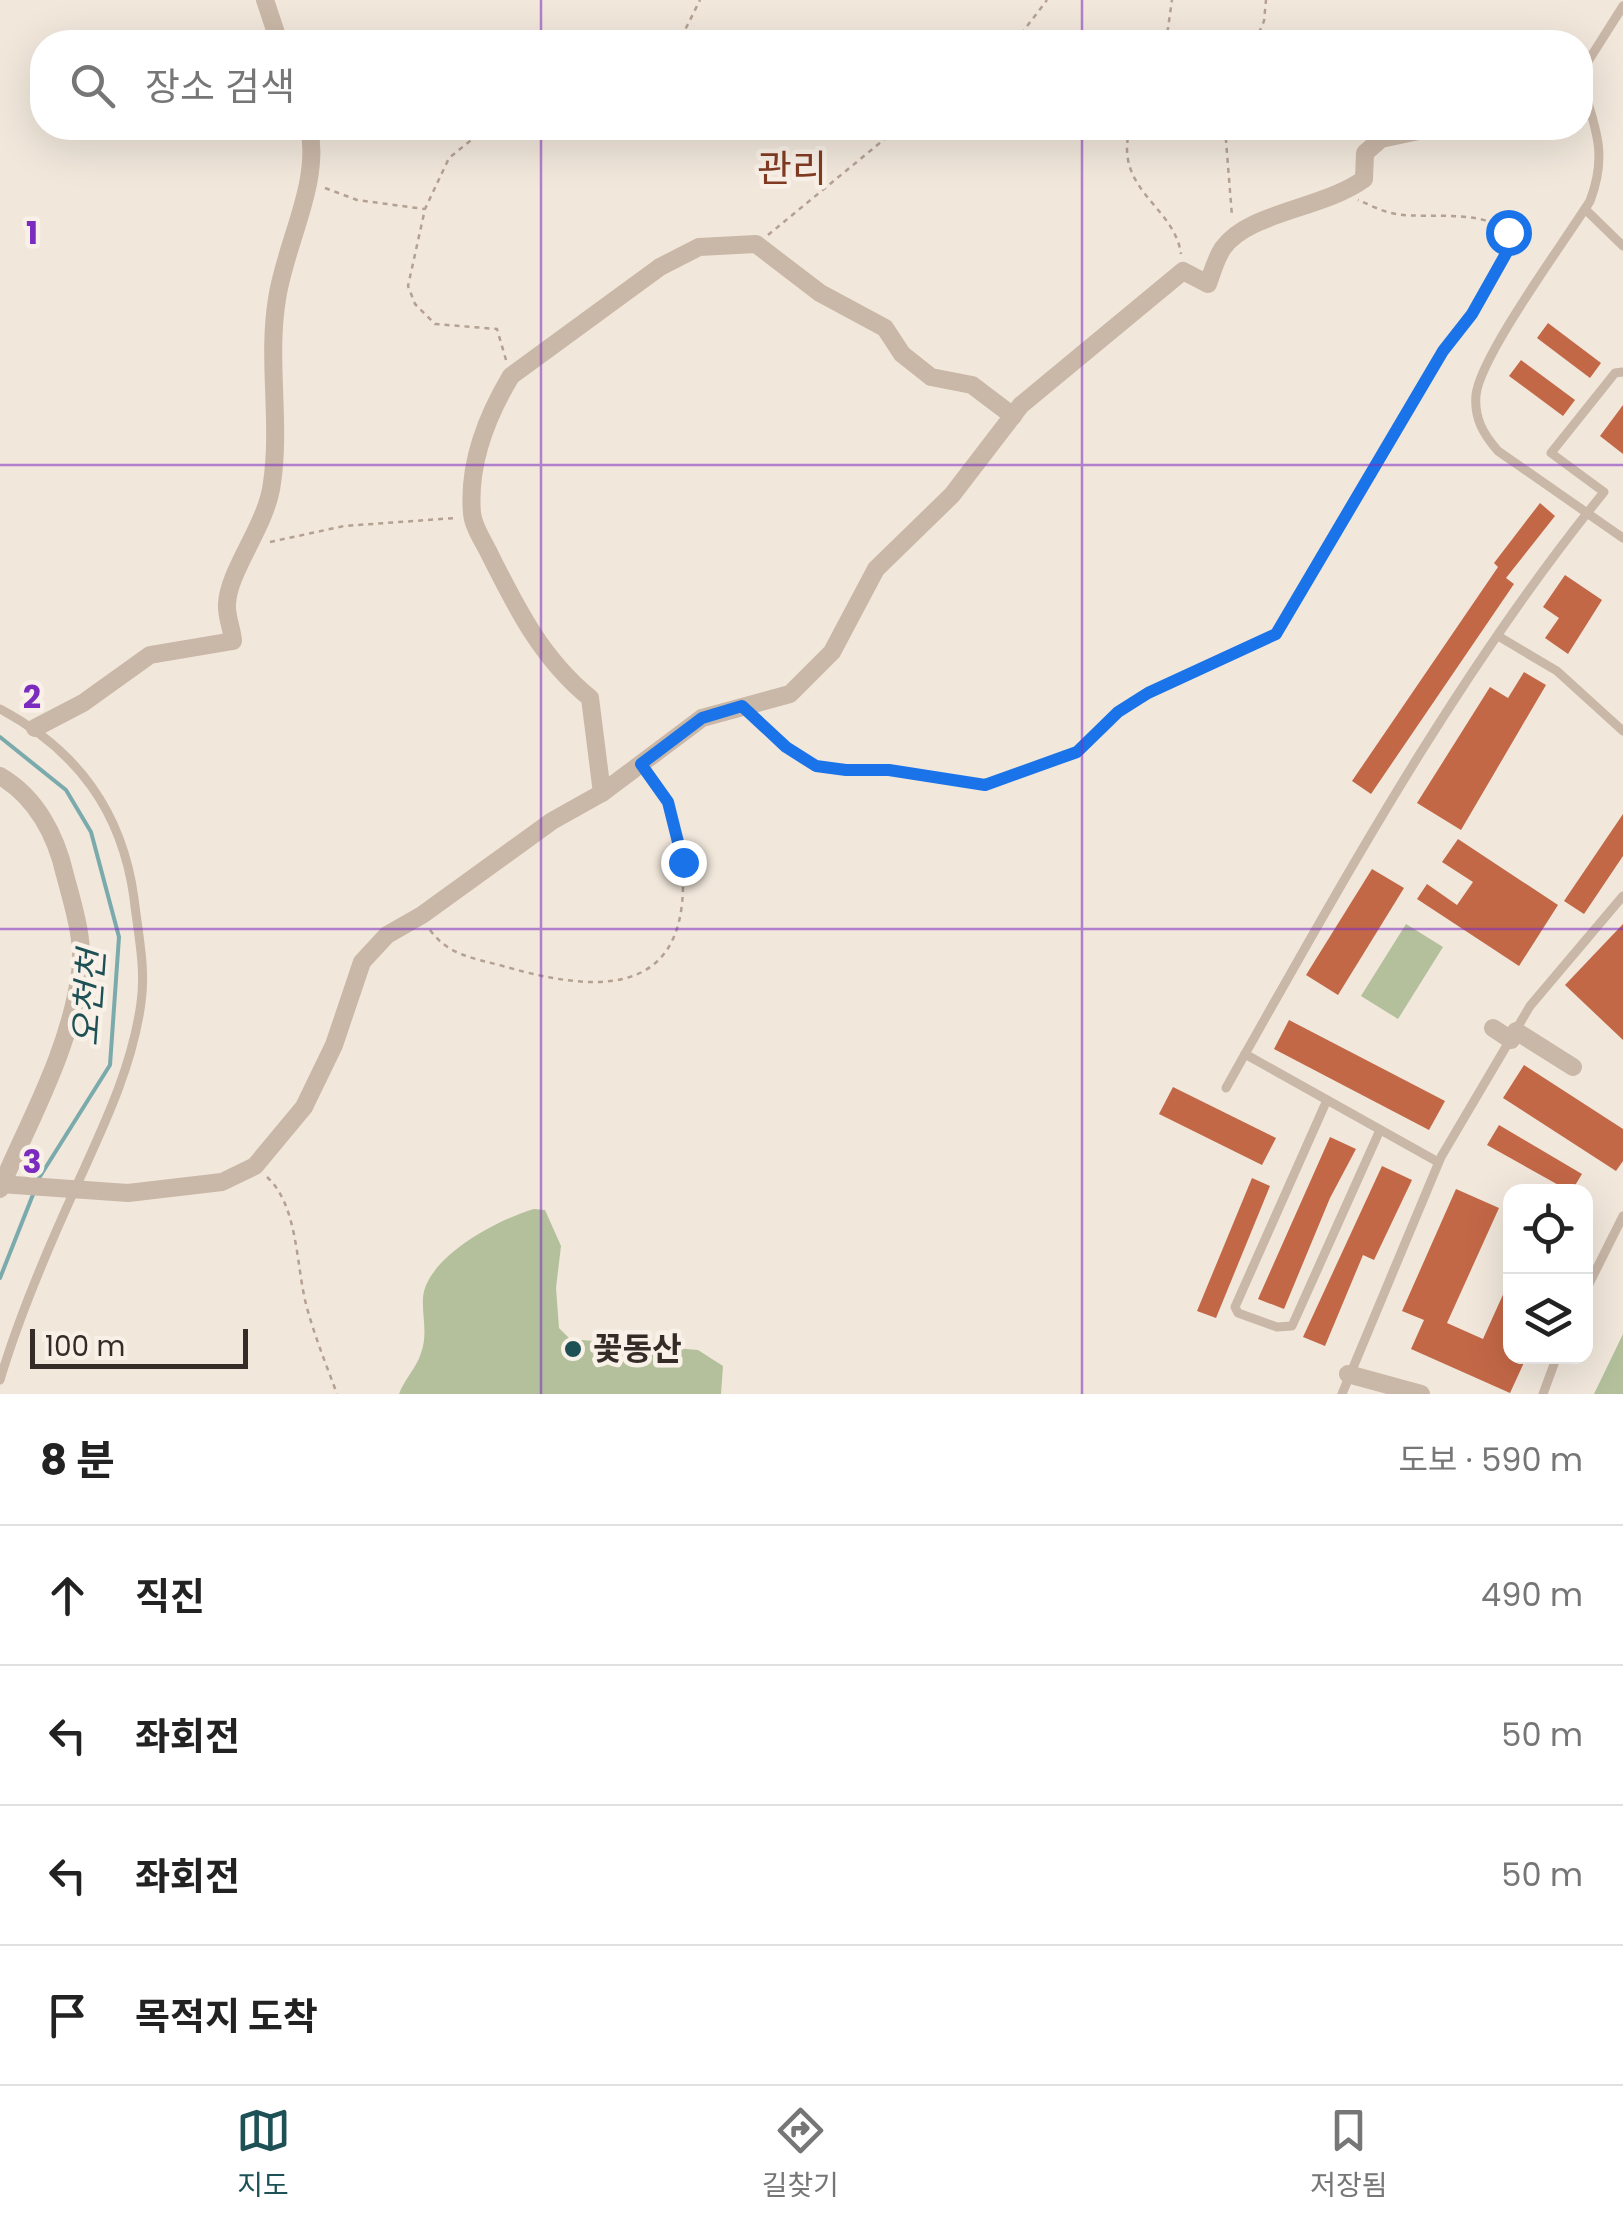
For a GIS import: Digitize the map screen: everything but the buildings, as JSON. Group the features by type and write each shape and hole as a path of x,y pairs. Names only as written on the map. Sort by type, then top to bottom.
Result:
{"street":[{"path":"264,0 275,30"},
{"path":"35,728 83,703 150,655 232,641 232,622 226,608 229,592 268,512 273,481 276,303 308,182 311,140"},
{"path":"0,776 20,788 60,850 76,921 81,970 63,1041 3,1185 128,1193 222,1182 255,1166 304,1106 334,1045 362,962 387,935 422,915 552,821 602,793 702,718 790,694 832,652 876,569 952,495 1013,416 1125,314 1183,271 1208,284 1221,249 1234,235 1272,216 1341,196 1364,179 1366,153 1380,140"},
{"path":"602,793 590,698 563,676 525,625 472,517 475,460 497,399 511,376 660,267 699,247 756,244 820,293 885,328 902,354 931,377 972,385 1013,416"},
{"path":"1493,1028 1572,1067"},
{"path":"1348,1374 1414,1393"}],"lane":[{"path":"1593,54 1623,6"},
{"path":"1593,121 1602,153 1600,175 1585,209 1484,367 1476,413 1483,434 1498,451 1623,538"},
{"path":"1585,209 1623,246"},
{"path":"1226,1088 1358,853 1498,636 1604,492 1551,453 1615,373 1623,372"},
{"path":"1498,636 1557,671 1623,732"},
{"path":"0,709 35,728 76,762 123,839 144,958 134,1040 104,1128 68,1189 0,1380"},
{"path":"1342,1394 1438,1162 1513,1036 1564,963 1623,896"},
{"path":"1244,1054 1438,1162"},
{"path":"1328,1100 1235,1307 1238,1313 1277,1328 1292,1326 1380,1130"},
{"path":"1593,1276 1623,1216"},
{"path":"1543,1394 1554,1364"}],"path":[{"path":"685,30 700,0"},
{"path":"1024,30 1047,0"},
{"path":"1168,30 1172,0"},
{"path":"1260,30 1266,0"},
{"path":"471,140 449,158 425,209 408,286 415,304 436,324 497,329 511,376"},
{"path":"756,244 883,140"},
{"path":"1126,140 1132,179 1178,239 1183,271"},
{"path":"1226,140 1234,235"},
{"path":"308,182 358,200 425,209"},
{"path":"742,706 786,747 816,766 889,770 985,785 1077,752 1118,712 1148,693 1276,634 1443,351 1472,314 1512,243 1508,232 1489,221 1393,214 1341,196"},
{"path":"252,546 344,526 472,517"},
{"path":"422,915 445,950 565,984 626,978 652,967 674,938 683,909 683,862 668,802 641,764"},
{"path":"255,1166 278,1188 306,1302 337,1394"}],"green space":[{"path":"1406,924 1443,947 1398,1019 1361,996"},
{"path":"534,1209 545,1210 561,1246 556,1288 559,1328 570,1339 698,1350 723,1366 721,1394 399,1394 421,1353 423,1298 437,1268 484,1231"},
{"path":"1623,1334 1623,1394 1594,1394"}],"waterway":[{"name":"오천천","path":"0,737 66,790 91,832 119,937 110,1065 39,1178"},
{"name":"오천천","path":"0,1278 34,1192"}],"place":[{"name":"꽃동산","path":"573,1349"}],"district":[{"name":"관리","path":"792,169"}],"route":[{"path":"683,862 668,802 641,764 702,718 742,706 786,747 816,766 889,770 950,783 985,785 1077,752 1118,712 1148,693 1276,634 1443,351 1472,314 1512,243 1508,232"}]}
